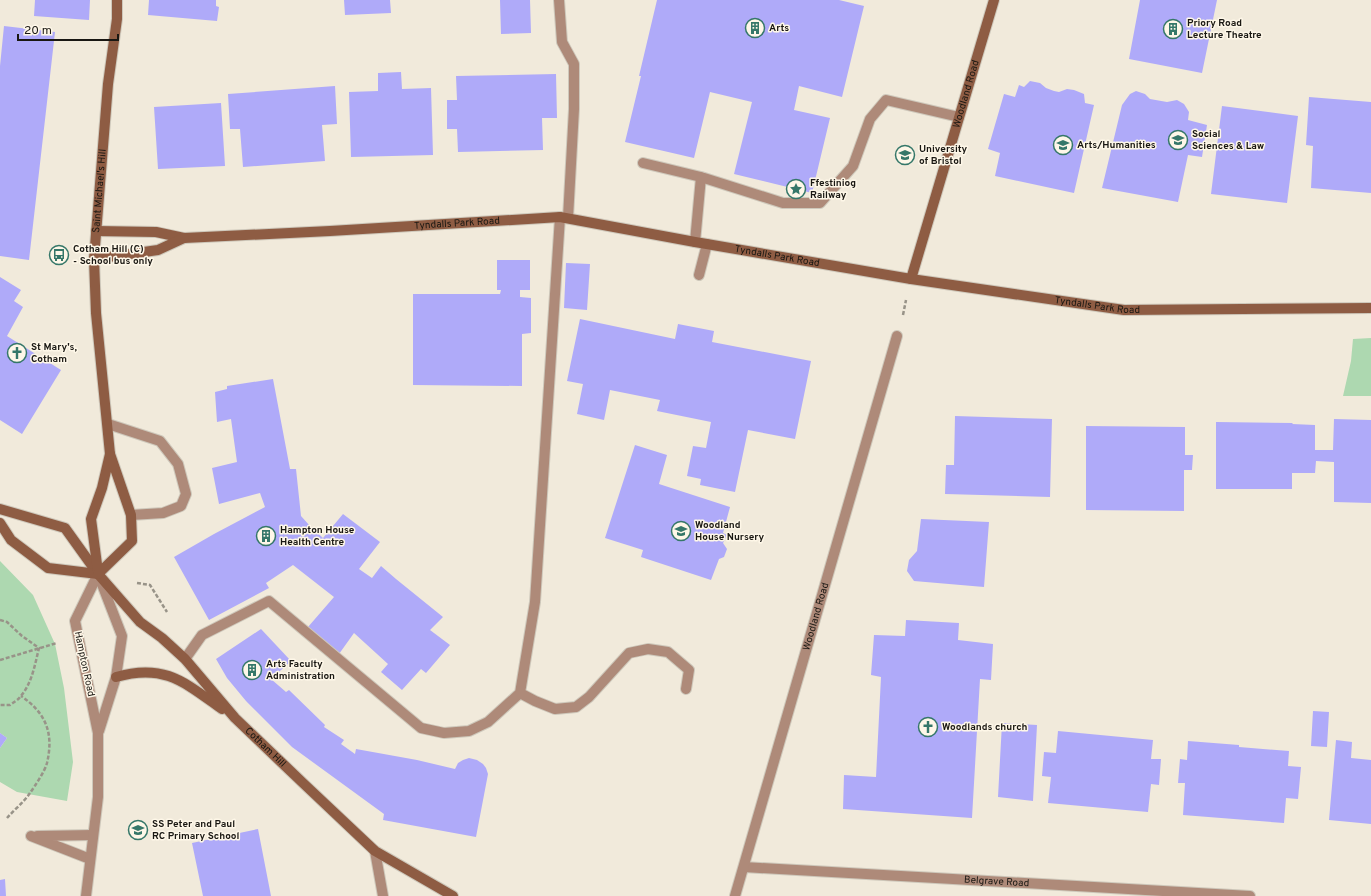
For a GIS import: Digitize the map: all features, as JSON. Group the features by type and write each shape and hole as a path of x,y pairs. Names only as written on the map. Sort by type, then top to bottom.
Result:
{"street":[{"name":"Saint Michael's Hill","path":"98,574 132,541 131,515 110,454 96,313 94,259 108,84 117,19 117,0"},
{"path":"185,659 202,635 269,601 420,728 444,733 469,731 488,722 520,693 535,602 564,217 574,109 574,64 562,42 558,0"},
{"name":"Woodland Road","path":"911,279 994,0"},
{"path":"643,163 701,177 783,203 820,203 853,166 870,119 886,100 959,117"},
{"path":"695,242 701,177"},
{"name":"Tyndalls Park Road","path":"96,231 156,232 184,238 564,217 695,242 911,279 1124,310 1371,308"},
{"name":"Tyndalls Park Road","path":"94,259 158,250 184,238"},
{"path":"699,275 707,244"},
{"name":"Woodland Road","path":"735,896 897,336"},
{"path":"108,424 160,441 178,464 186,494 181,506 163,512 131,515"},
{"name":"Saint Michael's Hill","path":"98,574 91,519 102,488 110,454"},
{"name":"Cotham Hill","path":"0,509 65,528 98,574 140,622 162,638 185,659 235,718 376,851 453,896"},
{"path":"0,523 12,540 48,568 98,574"},
{"name":"Hampton Road","path":"86,896 98,797 98,733 75,621 98,574"},
{"name":"Hampton Road","path":"98,574 122,636 116,677 98,733"},
{"path":"520,693 555,709 576,707 588,697 629,653 648,649 668,652 689,670 686,689"},
{"path":"116,677 128,673 160,672 186,683 235,718"},
{"path":"90,859 31,836 93,835"},
{"path":"376,851 383,896"},
{"name":"Belgrave Road","path":"744,867 1250,896"}],"path":[{"path":"897,336 911,279"},
{"path":"0,620 7,622 22,636 39,648"},
{"path":"0,660 78,635"},
{"path":"0,705 10,705 21,696 30,678 39,648"},
{"path":"7,818 30,794 47,764 50,737 43,717 33,704 21,696"}],"green space":[{"path":"1371,338 1371,396 1343,396 1351,361 1353,339"},
{"path":"0,561 33,595 55,644 64,688 73,762 67,801 17,792 0,782 0,748 7,738 0,733"}],"building":[{"path":"35,0 90,0 89,20 34,16"},
{"path":"149,0 216,0 216,6 219,7 217,21 148,15"},
{"path":"344,0 390,0 391,13 345,15"},
{"path":"500,0 530,0 531,33 501,34"},
{"path":"657,0 839,0 864,6 842,97 799,86 794,110 830,118 812,193 734,174 752,102 710,92 694,158 625,142"},
{"name":"Priory Road Lecture Theatre","path":"1140,0 1217,0 1202,73 1129,59"},
{"path":"4,26 55,32 29,260 0,256 0,66"},
{"path":"401,72 402,89 431,88 433,155 351,157 349,92 378,91 378,73"},
{"path":"556,74 557,118 542,118 543,150 458,152 457,129 447,129 447,100 457,100 456,76"},
{"path":"1030,81 1040,83 1046,88 1054,91 1059,92 1067,89 1074,90 1084,94 1085,103 1094,105 1074,193 995,176 1000,153 988,149 1004,94 1015,97 1019,85 1024,87"},
{"path":"335,86 337,124 322,125 325,161 243,167 240,129 230,129 228,94"},
{"path":"1136,91 1145,94 1150,99 1167,102 1177,100 1184,104 1189,112 1188,120 1207,125 1202,157 1188,155 1178,202 1102,188 1122,105 1130,94"},
{"path":"1309,97 1371,102 1371,193 1311,188 1313,146 1306,145"},
{"path":"221,103 225,166 158,169 154,107"},
{"path":"1222,106 1298,116 1287,203 1211,194"},
{"path":"497,260 530,260 530,290 520,290 520,297 531,298 531,333 522,334 522,386 413,385 413,294 500,294 501,290 497,290"},
{"path":"566,263 590,264 587,310 564,308"},
{"name":"St Mary's, Cotham","path":"0,277 21,290 14,301 23,307 7,336 61,370 22,434 0,420"},
{"path":"580,319 675,339 678,324 714,331 712,342 811,361 795,439 748,430 735,492 700,485 701,479 687,476 693,446 706,448 711,422 657,411 660,400 610,390 604,420 577,414 583,384 567,381"},
{"name":"Hampton House Health Centre","path":"273,379 290,469 296,469 301,516 323,538 343,514 380,542 359,569 372,578 381,566 443,617 430,630 450,645 426,673 421,669 402,690 381,672 388,664 354,633 339,654 308,627 334,597 293,565 266,583 269,588 209,620 174,557 265,507 260,493 219,504 212,468 237,462 231,419 217,422 215,392 227,389 227,386"},
{"path":"955,416 1052,419 1050,497 945,494 946,465 954,465"},
{"path":"1334,419 1371,420 1371,503 1334,502 1334,462 1316,461 1315,473 1292,473 1292,489 1216,489 1216,422 1293,423 1292,424 1315,425 1315,450 1333,450"},
{"path":"1086,426 1185,427 1185,455 1193,455 1192,470 1184,470 1184,511 1086,510"},
{"path":"635,445 667,455 659,484 730,507 723,533 727,535 723,543 727,549 724,557 719,559 711,580 641,557 643,550 605,538"},
{"path":"921,519 989,522 984,587 914,581 907,571 909,560 917,551"},
{"name":"Woodlands church","path":"906,620 959,623 958,640 993,644 991,680 980,679 972,818 843,809 844,775 876,777 881,677 871,675 874,635 905,636"},
{"path":"261,629 291,661 271,679 286,692 289,690 325,725 324,727 344,740 341,744 355,754 356,749 417,760 455,769 458,763 469,758 477,760 483,764 488,774 476,837 383,820 384,814 292,747 246,701 227,678 216,659"},
{"path":"1313,711 1329,712 1327,747 1311,746"},
{"path":"1002,723 1037,725 1033,801 998,797"},
{"path":"1058,731 1153,740 1151,759 1161,759 1159,785 1151,784 1148,812 1048,803 1051,777 1042,776 1044,752 1056,753"},
{"path":"0,733 7,738 0,748"},
{"path":"1336,740 1352,742 1351,758 1371,760 1371,824 1329,820"},
{"path":"1188,741 1289,751 1288,766 1301,767 1298,799 1286,798 1284,823 1183,815 1185,783 1178,783 1180,759 1187,760"},
{"path":"258,829 271,896 203,896 192,843"},
{"path":"5,879 6,896 0,896 0,880"}],"place":[{"name":"Arts","path":"755,28"},
{"name":"Priory Road Lecture Theatre","path":"1173,29"},
{"name":"Social Sciences & Law","path":"1178,140"},
{"name":"Arts/Humanities","path":"1063,145"},
{"name":"University of Bristol","path":"905,155"},
{"name":"Ffestiniog Railway","path":"796,189"},
{"name":"Cotham Hill (C) - School bus only","path":"59,255"},
{"name":"St Mary's, Cotham","path":"17,353"},
{"name":"Woodland House Nursery","path":"681,531"},
{"name":"Hampton House Health Centre","path":"266,536"},
{"name":"Arts Faculty Administration","path":"252,670"},
{"name":"Woodlands church","path":"928,727"},
{"name":"SS Peter and Paul RC Primary School","path":"138,830"}]}
